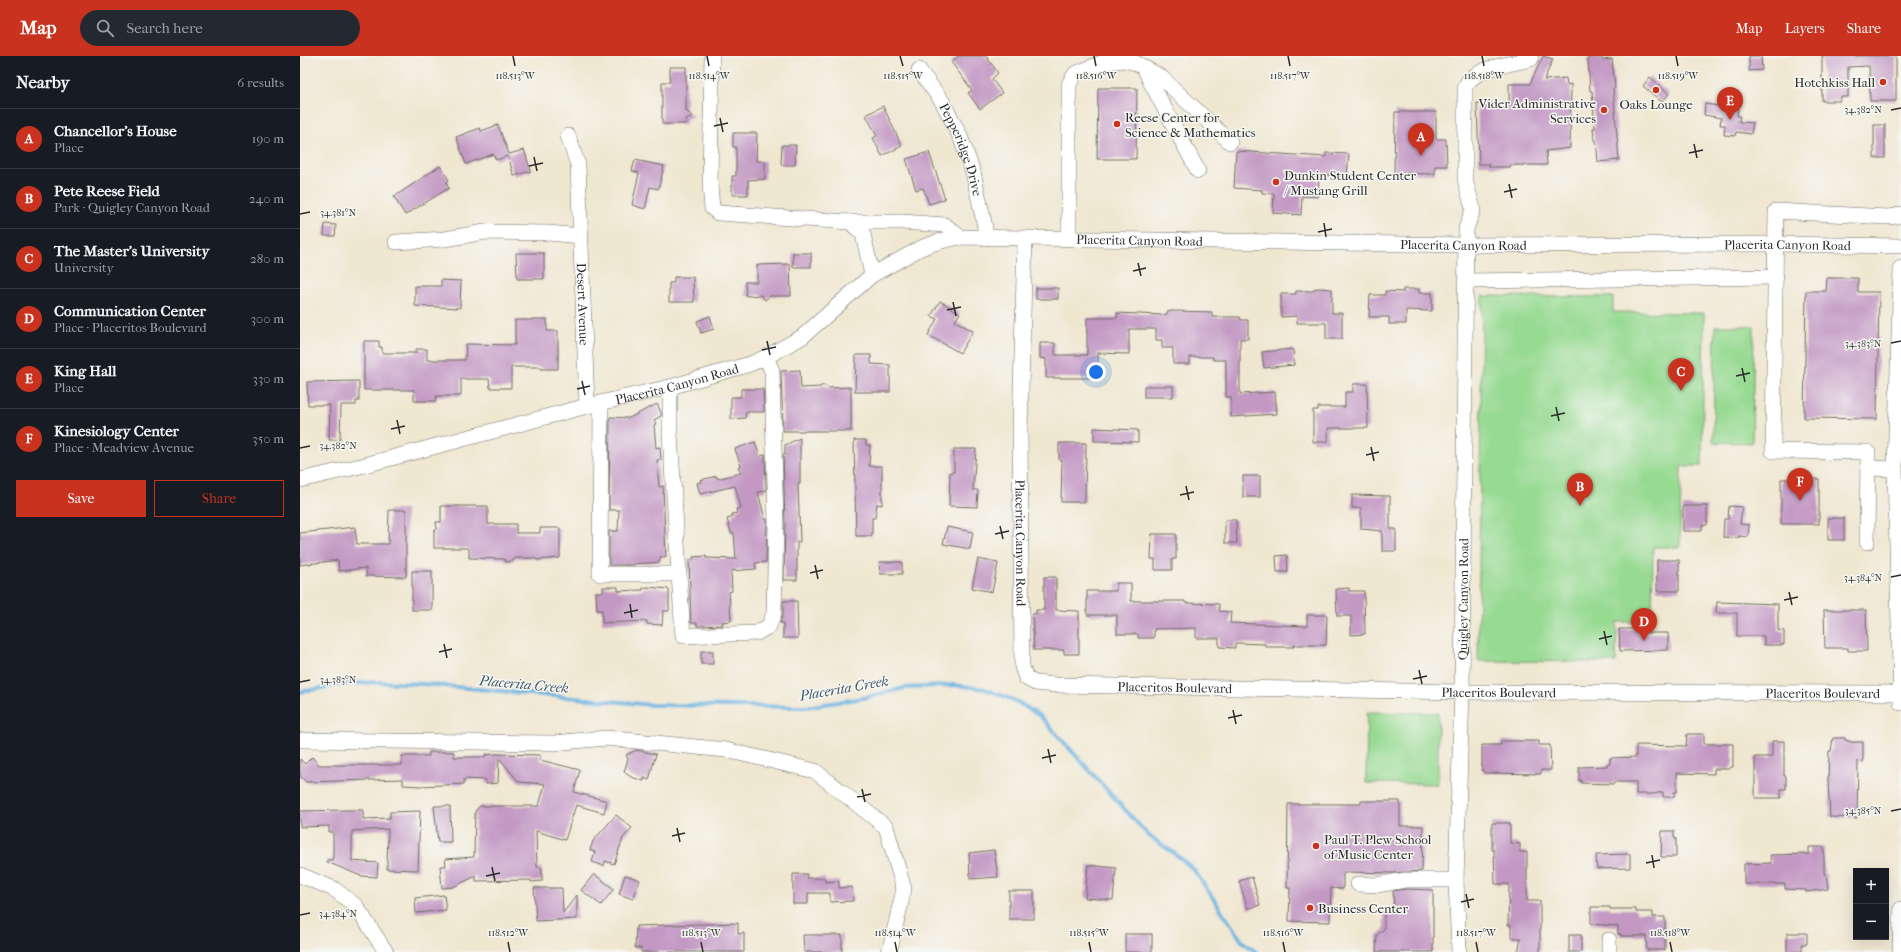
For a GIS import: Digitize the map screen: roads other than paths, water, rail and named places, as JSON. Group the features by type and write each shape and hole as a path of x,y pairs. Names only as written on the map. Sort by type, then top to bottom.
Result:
{"street":[{"path":"712,56 710,185 712,208 718,213 850,222 902,222 945,225 960,237"},
{"name":"Quigley Canyon Road","path":"1459,952 1456,880 1462,692 1466,229 1472,208 1465,179 1465,87 1469,80 1480,72 1531,59"},
{"path":"1069,238 1069,84 1074,74 1104,62 1125,60 1136,63 1161,77 1230,142"},
{"path":"1145,69 1198,171"},
{"name":"Pepperidge Drive","path":"919,70 942,101 960,136 973,172 985,227 985,238"},
{"name":"Desert Avenue","path":"568,136 578,166 580,236 594,405 600,574 679,574"},
{"path":"1867,542 1868,452 1773,451 1777,244 1776,211 1887,216 1897,216 1901,214"},
{"path":"850,222 863,234 872,274"},
{"path":"396,242 445,239 485,232 548,233 580,236"},
{"name":"Placerita Canyon Road","path":"300,480 365,466 594,405 670,387 739,367 766,357 802,337 872,274 921,248 936,242 960,237 1466,245 1777,244 1901,246"},
{"name":"Placerita Canyon Road","path":"1025,239 1020,430 1022,667 1026,678"},
{"path":"1901,268 1895,469 1901,697"},
{"path":"1466,281 1776,278"},
{"path":"670,387 670,434 683,636 757,633 769,626 772,620 776,524 772,371 766,357"},
{"path":"1868,468 1895,469"},
{"name":"Placeritos Boulevard","path":"1026,678 1035,683 1056,685 1462,692 1901,697"},
{"path":"300,740 554,743 606,738 726,750 815,771 886,827 904,889 890,949 888,952"},
{"path":"300,875 334,889 356,906 386,952"},
{"path":"1358,884 1377,885 1405,880 1456,880"},
{"path":"1900,952 1901,909"}],"waterway":[{"name":"Placerita Creek","path":"300,692 346,684 376,682 424,684 652,705 806,707 863,698 904,688 954,685 985,689 1016,701 1040,716 1148,835 1178,856 1194,870 1242,941 1256,952"}],"place":[{"name":"Hotchkiss Hall","path":"1883,82"},
{"name":"Oaks Lounge","path":"1656,90"},
{"name":"Vider Administrative Services","path":"1604,110"},
{"name":"King Hall","path":"1730,120"},
{"name":"Reese Center for Science & Mathematics","path":"1117,124"},
{"name":"Chancellor's House","path":"1421,156"},
{"name":"Dunkin Student Center / Mustang Grill","path":"1276,182"},
{"name":"The Master's University","path":"1681,391"},
{"name":"Kinesiology Center","path":"1800,501"},
{"name":"Pete Reese Field","path":"1580,506"},
{"name":"Communication Center","path":"1644,641"},
{"name":"Paul T. Plew School of Music Center","path":"1316,846"},
{"name":"Business Center","path":"1310,908"}]}
